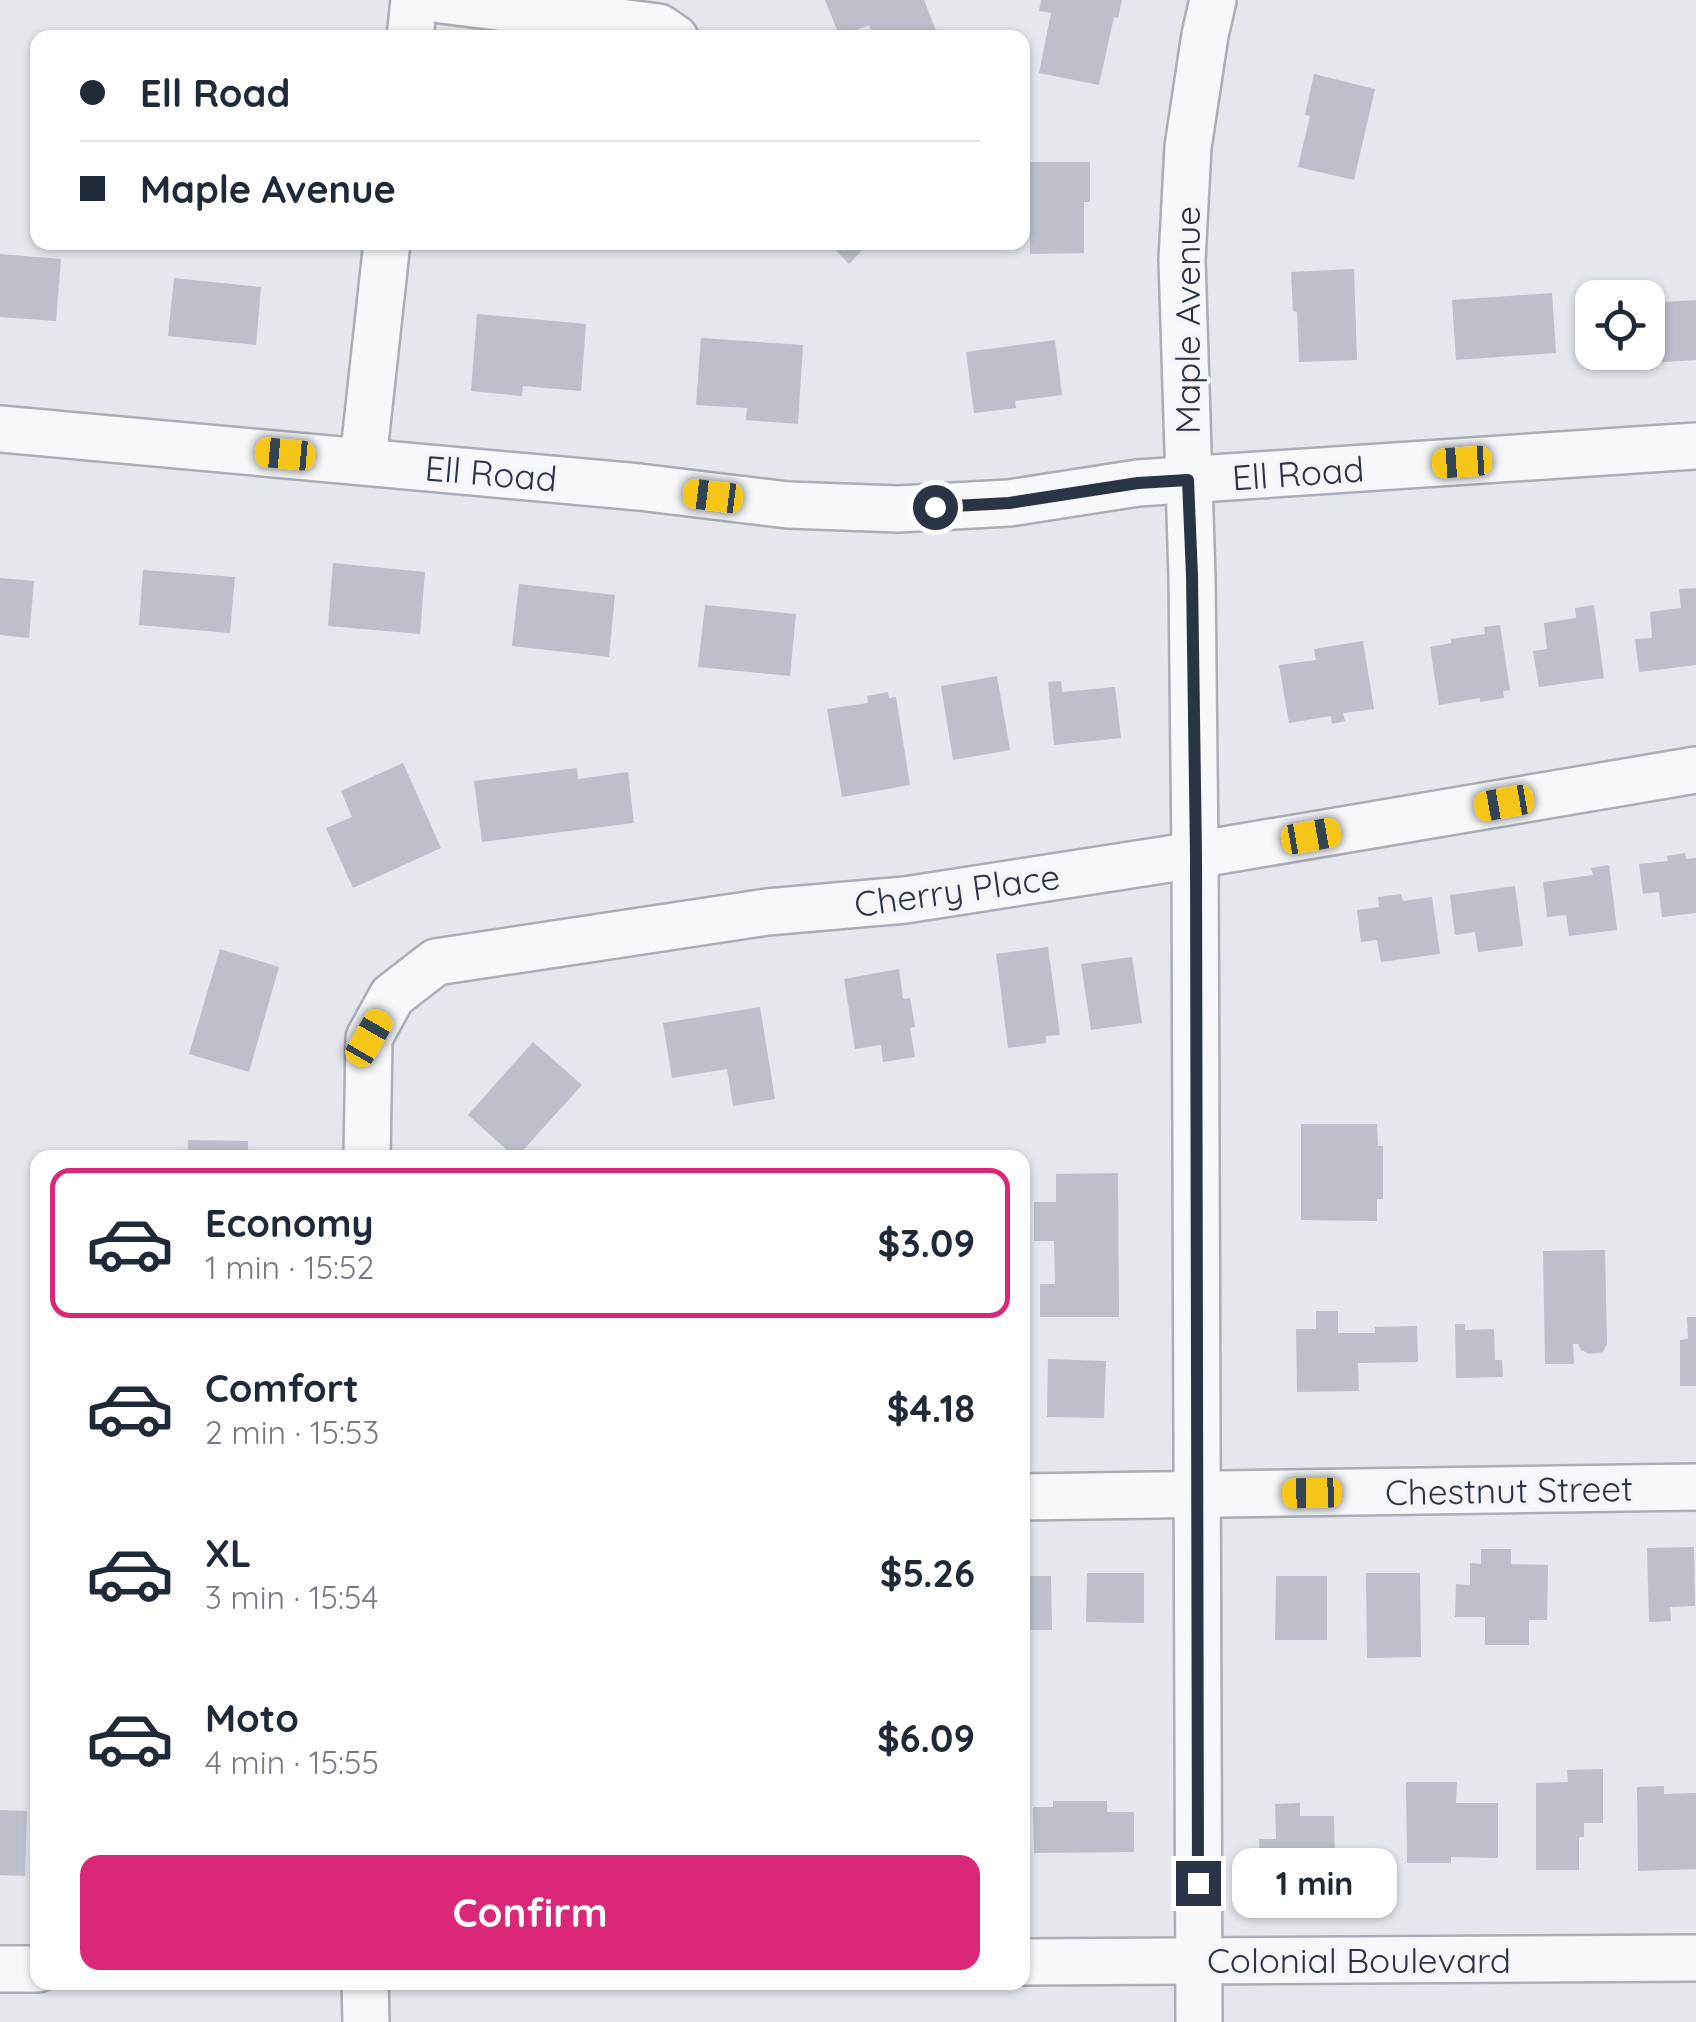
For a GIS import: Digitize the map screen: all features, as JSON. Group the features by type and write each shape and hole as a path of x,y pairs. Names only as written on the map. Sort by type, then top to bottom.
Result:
{"street":[{"path":"411,30 414,0"},
{"path":"442,0 663,30"},
{"name":"Maple Avenue","path":"1199,2022 1196,855 1182,260 1188,146 1213,0"},
{"path":"362,461 386,250"},
{"name":"Ell Road","path":"0,428 788,505 898,509 1009,503 1138,483 1696,446"},
{"name":"Cherry Place","path":"367,1150 369,1038 392,996 436,962 767,912 906,900 1696,770"},
{"name":"Chestnut Street","path":"1030,1497 1696,1488"},
{"name":"Colonial Boulevard","path":"1030,1962 1696,1958"},
{"path":"0,1969 30,1969"},
{"path":"365,1990 366,2022"}],"building":[{"path":"825,0 924,0 936,30 871,30 869,25 857,30 837,30"},
{"path":"1041,0 1122,0 1118,18 1114,17 1099,85 1039,73 1051,13 1039,11"},
{"path":"1314,74 1375,89 1354,180 1298,167 1310,116 1305,115"},
{"path":"1030,162 1090,162 1090,202 1084,202 1084,253 1030,254"},
{"path":"836,250 862,250 849,264"},
{"path":"0,254 61,259 56,321 0,317"},
{"path":"1354,269 1357,360 1299,362 1291,272"},
{"path":"174,278 261,287 256,345 168,336"},
{"path":"1552,293 1556,353 1456,360 1452,300"},
{"path":"1696,300 1696,360 1665,362 1665,302"},
{"path":"477,314 586,324 581,391 523,386 522,396 471,391"},
{"path":"701,338 803,345 798,424 746,420 747,408 696,405"},
{"path":"1055,340 1062,395 1015,401 1016,408 974,413 966,352"},
{"path":"333,563 425,572 420,634 328,626"},
{"path":"143,570 235,577 230,633 139,625"},
{"path":"0,578 34,581 29,638 0,635"},
{"path":"519,584 615,595 609,657 512,646"},
{"path":"1696,588 1696,665 1639,672 1635,639 1652,638 1650,612 1681,608 1679,589"},
{"path":"705,605 796,614 790,676 698,667"},
{"path":"1594,605 1604,678 1539,687 1533,651 1547,649 1544,623 1576,618 1575,608"},
{"path":"1500,625 1510,690 1503,691 1504,698 1439,705 1430,647 1485,634 1484,627"},
{"path":"1363,641 1374,709 1343,713 1345,721 1332,724 1331,716 1289,723 1279,665 1316,660 1314,649"},
{"path":"997,676 1010,750 953,760 941,686"},
{"path":"1061,681 1062,692 1115,687 1121,738 1054,745 1048,682"},
{"path":"888,692 889,698 896,697 910,785 842,797 827,709 868,703 867,696"},
{"path":"403,763 441,848 353,888 326,828 352,817 341,791"},
{"path":"577,768 578,779 628,772 634,823 482,842 474,781"},
{"path":"1685,853 1686,859 1696,858 1696,913 1662,917 1659,892 1643,894 1639,864 1668,861 1667,856"},
{"path":"1609,865 1617,930 1569,936 1566,915 1547,917 1543,882 1593,875 1591,868"},
{"path":"1515,886 1523,946 1478,952 1475,932 1455,935 1450,895"},
{"path":"1401,894 1403,901 1432,897 1440,954 1381,962 1377,940 1361,942 1357,910 1379,907 1378,897"},
{"path":"1048,947 1060,1035 1046,1036 1046,1043 1008,1048 996,954"},
{"path":"220,949 279,967 249,1072 189,1054"},
{"path":"1132,957 1142,1023 1091,1030 1081,964"},
{"path":"899,969 903,999 910,998 915,1057 883,1062 881,1045 855,1049 844,979"},
{"path":"760,1007 775,1099 733,1106 727,1069 672,1078 663,1023"},
{"path":"533,1042 582,1085 523,1150 507,1150 468,1115"},
{"path":"1301,1124 1377,1124 1378,1146 1383,1146 1383,1199 1377,1199 1377,1221 1301,1220"},
{"path":"188,1140 248,1141 248,1150 188,1150"},
{"path":"1118,1173 1119,1317 1040,1317 1040,1284 1055,1284 1054,1241 1034,1241 1034,1202 1056,1202 1056,1174"},
{"path":"1605,1250 1607,1344 1603,1352 1590,1354 1573,1344 1574,1364 1545,1364 1543,1251"},
{"path":"1316,1311 1338,1311 1338,1333 1375,1333 1375,1327 1417,1326 1418,1362 1358,1363 1359,1391 1297,1392 1296,1329 1316,1329"},
{"path":"1687,1317 1696,1317 1696,1386 1680,1386 1680,1340 1688,1339"},
{"path":"1455,1324 1465,1324 1465,1330 1494,1329 1495,1360 1502,1360 1503,1377 1456,1378"},
{"path":"1048,1359 1106,1361 1104,1418 1047,1417"},
{"path":"1694,1547 1695,1606 1670,1607 1671,1621 1649,1622 1647,1548"},
{"path":"1481,1549 1511,1549 1511,1564 1548,1565 1547,1620 1529,1620 1529,1645 1485,1645 1485,1617 1455,1617 1456,1584 1470,1585 1470,1563 1481,1564"},
{"path":"1087,1573 1144,1573 1144,1623 1086,1622"},
{"path":"1366,1573 1420,1573 1421,1657 1367,1658"},
{"path":"1030,1576 1051,1576 1052,1630 1030,1630"},
{"path":"1276,1576 1327,1576 1327,1640 1275,1640"},
{"path":"1603,1769 1603,1823 1584,1823 1584,1837 1579,1837 1579,1870 1536,1870 1536,1783 1568,1782 1567,1770"},
{"path":"1406,1782 1457,1782 1456,1803 1498,1803 1498,1858 1451,1857 1451,1863 1407,1863"},
{"path":"1664,1786 1664,1794 1696,1793 1696,1869 1638,1871 1637,1787"},
{"path":"1053,1801 1107,1801 1107,1812 1134,1812 1134,1852 1034,1853 1033,1807 1053,1807"},
{"path":"1300,1803 1300,1816 1334,1816 1335,1869 1260,1870 1259,1839 1276,1839 1275,1804"},
{"path":"0,1810 27,1811 25,1876 0,1875"}],"route":[{"path":"935,507 1009,503 1138,483 1188,480 1196,855 1198,1883"}]}
